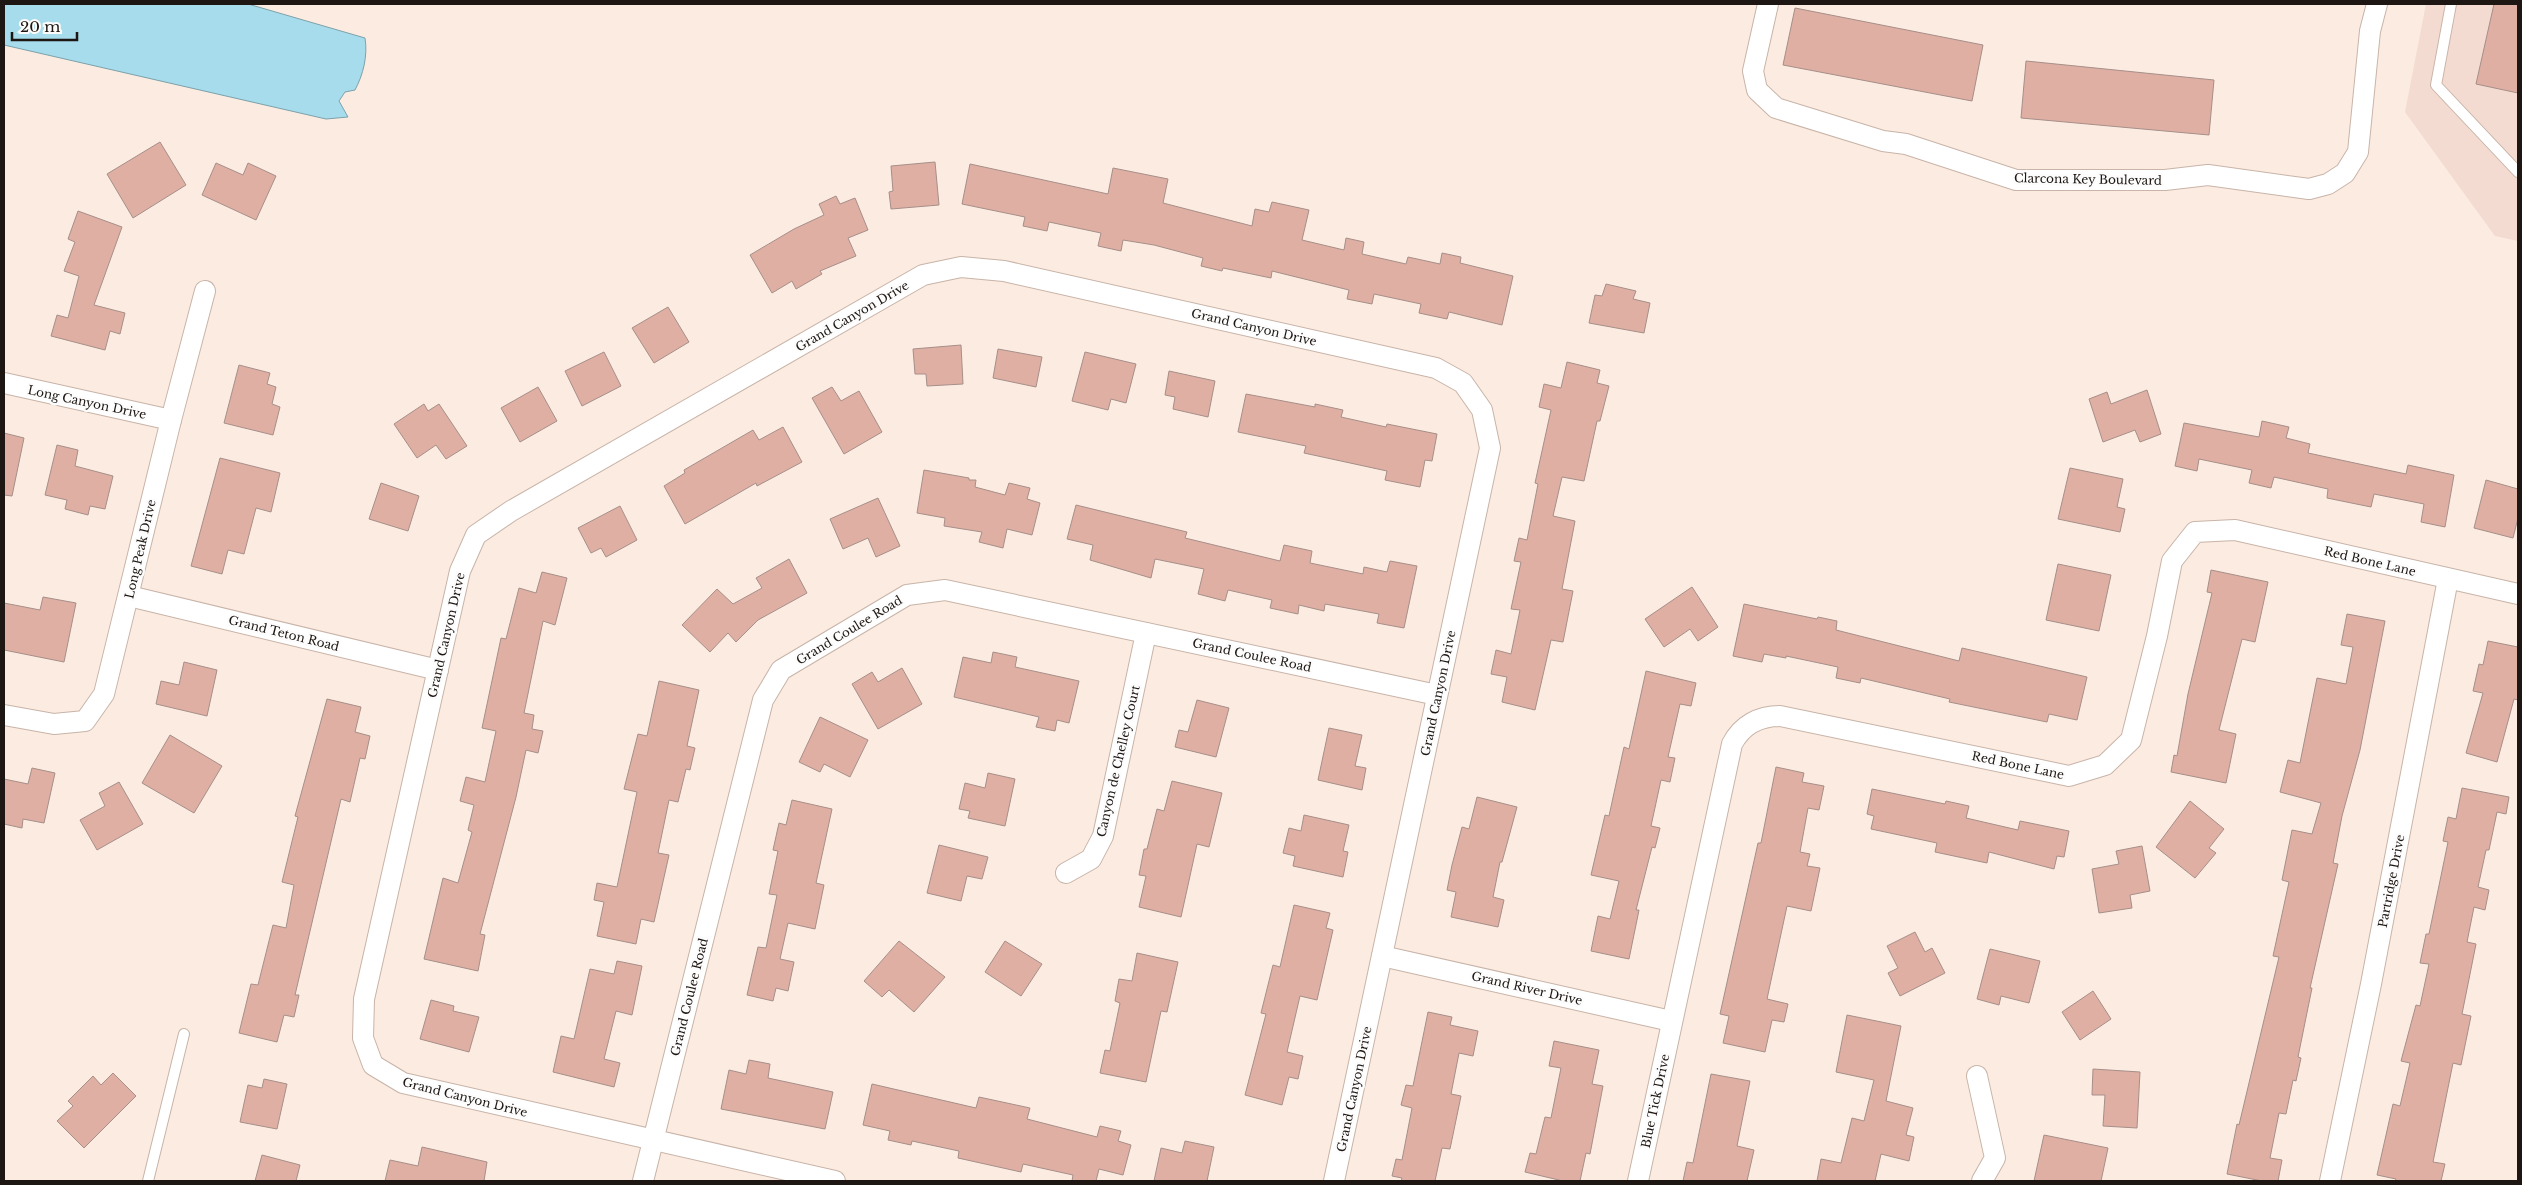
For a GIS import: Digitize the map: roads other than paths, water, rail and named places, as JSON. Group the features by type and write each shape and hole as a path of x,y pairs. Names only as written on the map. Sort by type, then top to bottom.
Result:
{"street":[{"name":"Clarcona Key Boulevard","path":"1768,4 1753,71 1756,90 1776,108 1883,140 1906,144 2016,180 2165,180 2208,175 2309,189 2328,184 2345,173 2358,152 2370,31 2377,4"},
{"name":"Grand Canyon Drive","path":"834,1181 403,1083 373,1065 363,1038 364,998 460,571 476,535 511,511 922,275 961,267 1004,271 1436,368 1463,383 1482,410 1490,448 1334,1181"},
{"name":"Long Peak Drive","path":"4,715 54,724 85,721 104,694 171,420 205,291"},
{"name":"Long Canyon Drive","path":"4,383 171,420"},
{"name":"Red Bone Lane","path":"1671,1021 1732,744 1738,734 1750,723 1766,716 1780,716 2069,776 2106,765 2131,740 2158,636 2172,561 2195,532 2235,530 2518,594"},
{"name":"Partridge Drive","path":"2330,1181 2373,974 2448,579"},
{"name":"Grand Coulee Road","path":"643,1181 763,700 781,670 907,595 945,590 1437,695"},
{"name":"Grand Teton Road","path":"129,596 438,670"},
{"name":"Canyon de Chelley Court","path":"1066,873 1091,859 1103,836 1146,633"},
{"name":"Grand River Drive","path":"1382,956 1671,1021"},
{"name":"Blue Tick Drive","path":"1638,1181 1671,1021"},
{"path":"1977,1076 1995,1158 1982,1181"}],"lane":[{"path":"2451,4 2436,85 2518,172"},
{"path":"148,1181 184,1034"}],"water":[{"path":"4,4 248,4 365,38 365,58 355,90 345,92 339,101 348,117 326,119 4,45"}]}
